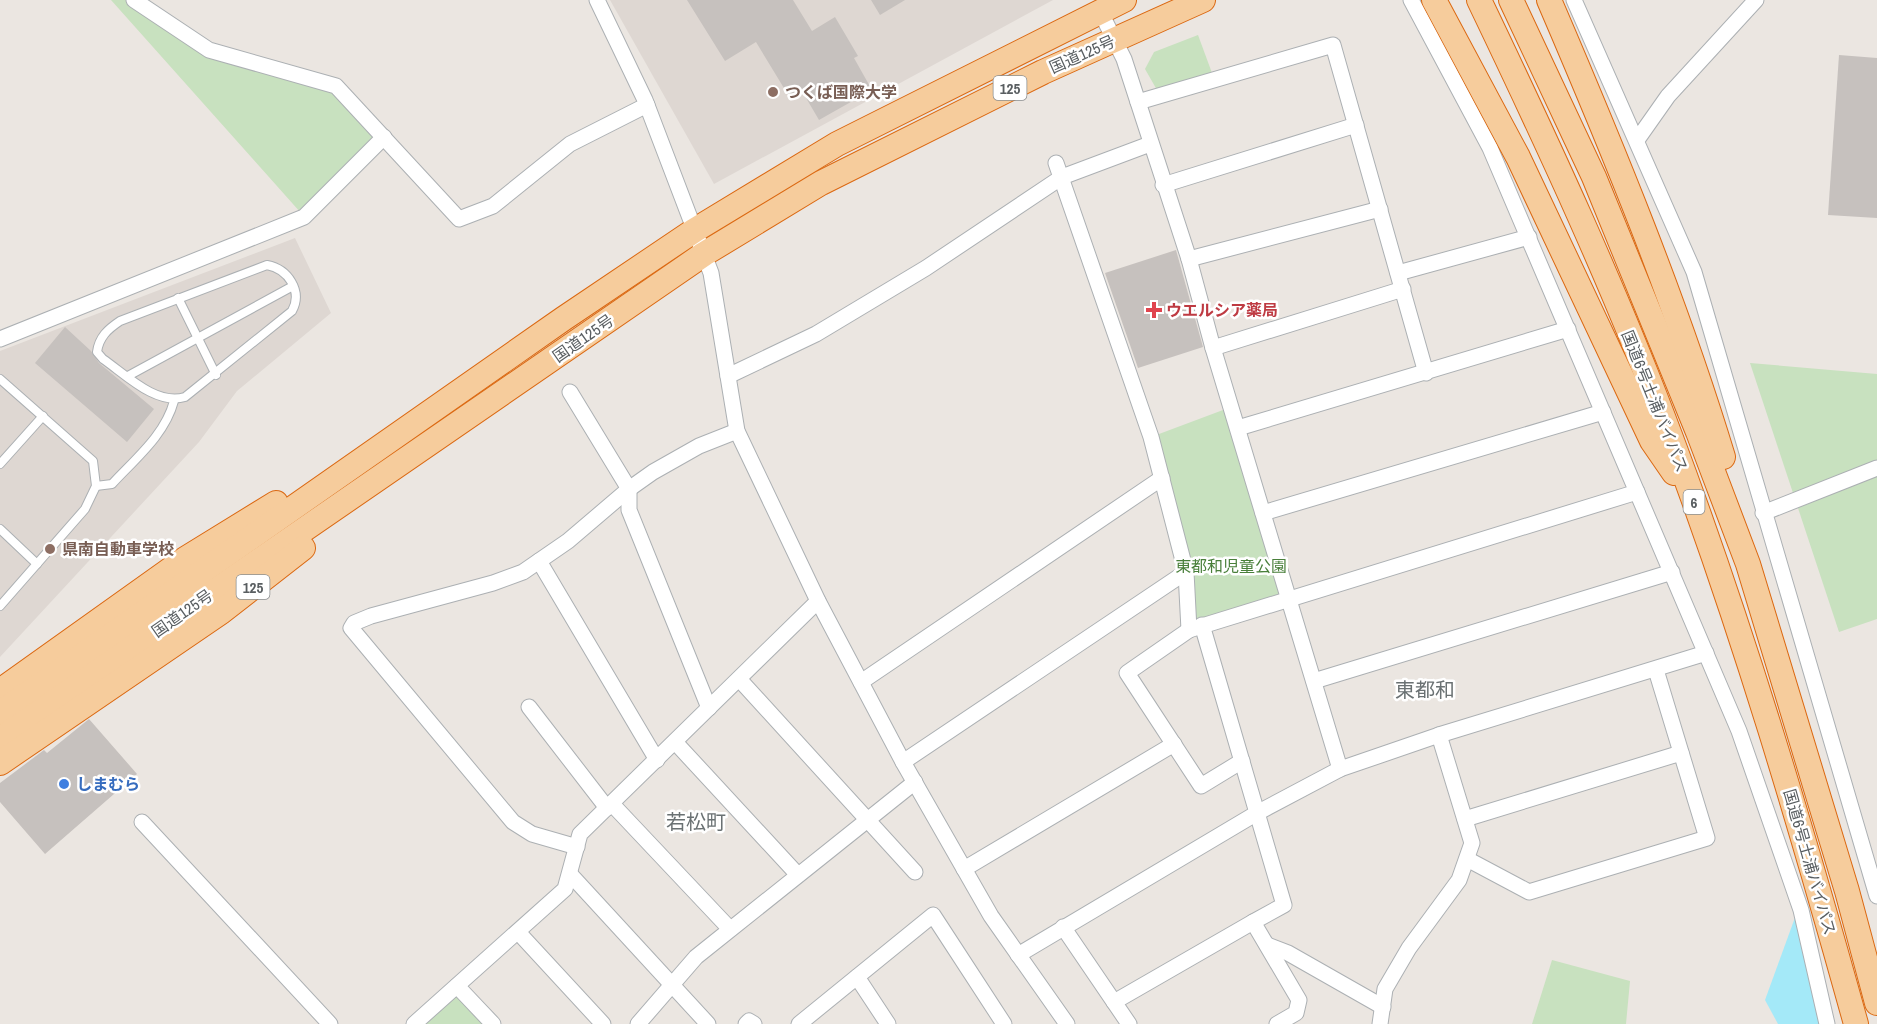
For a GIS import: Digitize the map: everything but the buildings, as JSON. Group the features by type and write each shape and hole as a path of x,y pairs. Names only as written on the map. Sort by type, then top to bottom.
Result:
{"highway":[{"name":"国道125号","path":"0,713 695,230 837,144 1124,0"},
{"name":"国道125号","path":"0,740 704,254 821,183 1043,72 1203,0"},
{"path":"1434,0 1518,157 1652,441 1695,502"},
{"name":"国道6号土浦バイパス","path":"1479,0 1569,190 1663,417 1695,502 1772,730 1856,1024"},
{"name":"国道6号土浦バイパス","path":"1511,0 1598,187 1698,432 1748,564 1837,857 1877,1003"},
{"path":"1549,0 1593,103 1682,334 1731,483 1748,564"},
{"name":"125","path":"0,691 185,559 496,368"},
{"name":"125","path":"0,763 221,612 497,398"}],"street":[{"path":"134,0 209,50 336,86 459,219 493,206 570,144 647,105"},
{"path":"597,0 647,105 711,273 738,431 818,601 903,762 991,916 1067,1024"},
{"path":"1412,0 1490,148 1739,731 1802,910 1827,1024"},
{"path":"1574,0 1694,272 1877,896"},
{"path":"1637,140 1668,96 1756,0"},
{"path":"1100,11 1124,59 1163,185 1189,259 1213,348 1340,769"},
{"path":"1138,102 1333,45 1426,373"},
{"path":"1163,185 1356,126"},
{"path":"0,339 304,217 384,137"},
{"path":"728,376 816,334 926,268 1059,170 1150,144"},
{"path":"1059,170 1115,328 1162,478 1186,572 1195,628 1242,761 1284,905 1114,1002"},
{"path":"1189,259 1380,209"},
{"path":"1398,273 1528,237"},
{"path":"1213,348 1403,289"},
{"path":"1238,428 1568,329"},
{"path":"570,392 629,489 629,510 710,708"},
{"path":"1263,513 1603,412"},
{"path":"577,847 532,834 513,822 351,628 354,623 371,616 511,577 568,541 629,489 699,446 738,431"},
{"path":"1763,513 1877,468"},
{"path":"861,682 1162,478"},
{"path":"1242,761 1201,786 1127,673 1195,628 1637,492"},
{"path":"539,561 657,760"},
{"path":"903,762 1186,572"},
{"path":"1314,681 1672,572"},
{"path":"414,1024 565,889 580,834 818,601"},
{"path":"1018,955 1257,813 1340,769 1440,735 1706,653"},
{"path":"1467,859 1529,892 1707,838 1656,670"},
{"path":"739,679 915,872"},
{"path":"529,707 609,806 730,929"},
{"path":"1380,1024 1385,989 1409,948 1459,880 1472,843 1440,735"},
{"path":"675,742 798,875"},
{"path":"964,869 1174,744"},
{"path":"1465,819 1681,753"},
{"path":"638,1024 696,957 915,782"},
{"path":"142,822 330,1024"},
{"path":"570,874 708,1024"},
{"path":"799,1024 933,915 1004,1024"},
{"path":"1253,922 1299,1000 1296,1013 1277,1024"},
{"path":"1062,927 1129,1024"},
{"path":"518,932 603,1024"},
{"path":"1267,945 1288,953 1383,1007"},
{"path":"857,977 888,1024"},
{"path":"457,986 493,1024"},
{"path":"746,1024 749,1021 754,1024"}],"lane":[{"path":"267,265 281,269 292,286 296,303 290,315 185,398 174,401 154,393 103,359 97,352 98,343 107,329 120,321 267,265"},
{"path":"128,376 292,286"},
{"path":"178,298 216,375"},
{"path":"0,379 93,461 96,486 85,509 0,606"},
{"path":"96,486 112,484 159,433 170,417 174,401"},
{"path":"0,464 43,416"},
{"path":"0,530 38,564"}],"shaded area":[{"name":"つくば国際大学","path":"610,0 1053,0 714,184"},
{"name":"県南自動車学校","path":"295,238 331,313 237,391 199,442 0,657 0,351"}],"green space":[{"path":"111,0 127,0 206,55 334,91 378,138 301,213"},
{"path":"1198,35 1212,73 1157,90 1145,69 1154,52"},
{"path":"1750,363 1877,374 1877,619 1839,632"},
{"name":"東都和児童公園","path":"1231,407 1289,598 1189,630 1186,572 1151,437"},
{"path":"1552,960 1630,981 1626,1024 1532,1024"},
{"path":"457,991 487,1024 420,1024"}],"water":[{"path":"1797,912 1822,1024 1778,1024 1765,1000"}],"place":[{"name":"つくば国際大学","path":"773,92"},
{"name":"ウエルシア薬局","path":"1154,310"},
{"name":"県南自動車学校","path":"50,549"},
{"name":"しまむら","path":"64,784"}],"district":[{"name":"東都和","path":"1425,689"},
{"name":"若松町","path":"696,821"}]}
